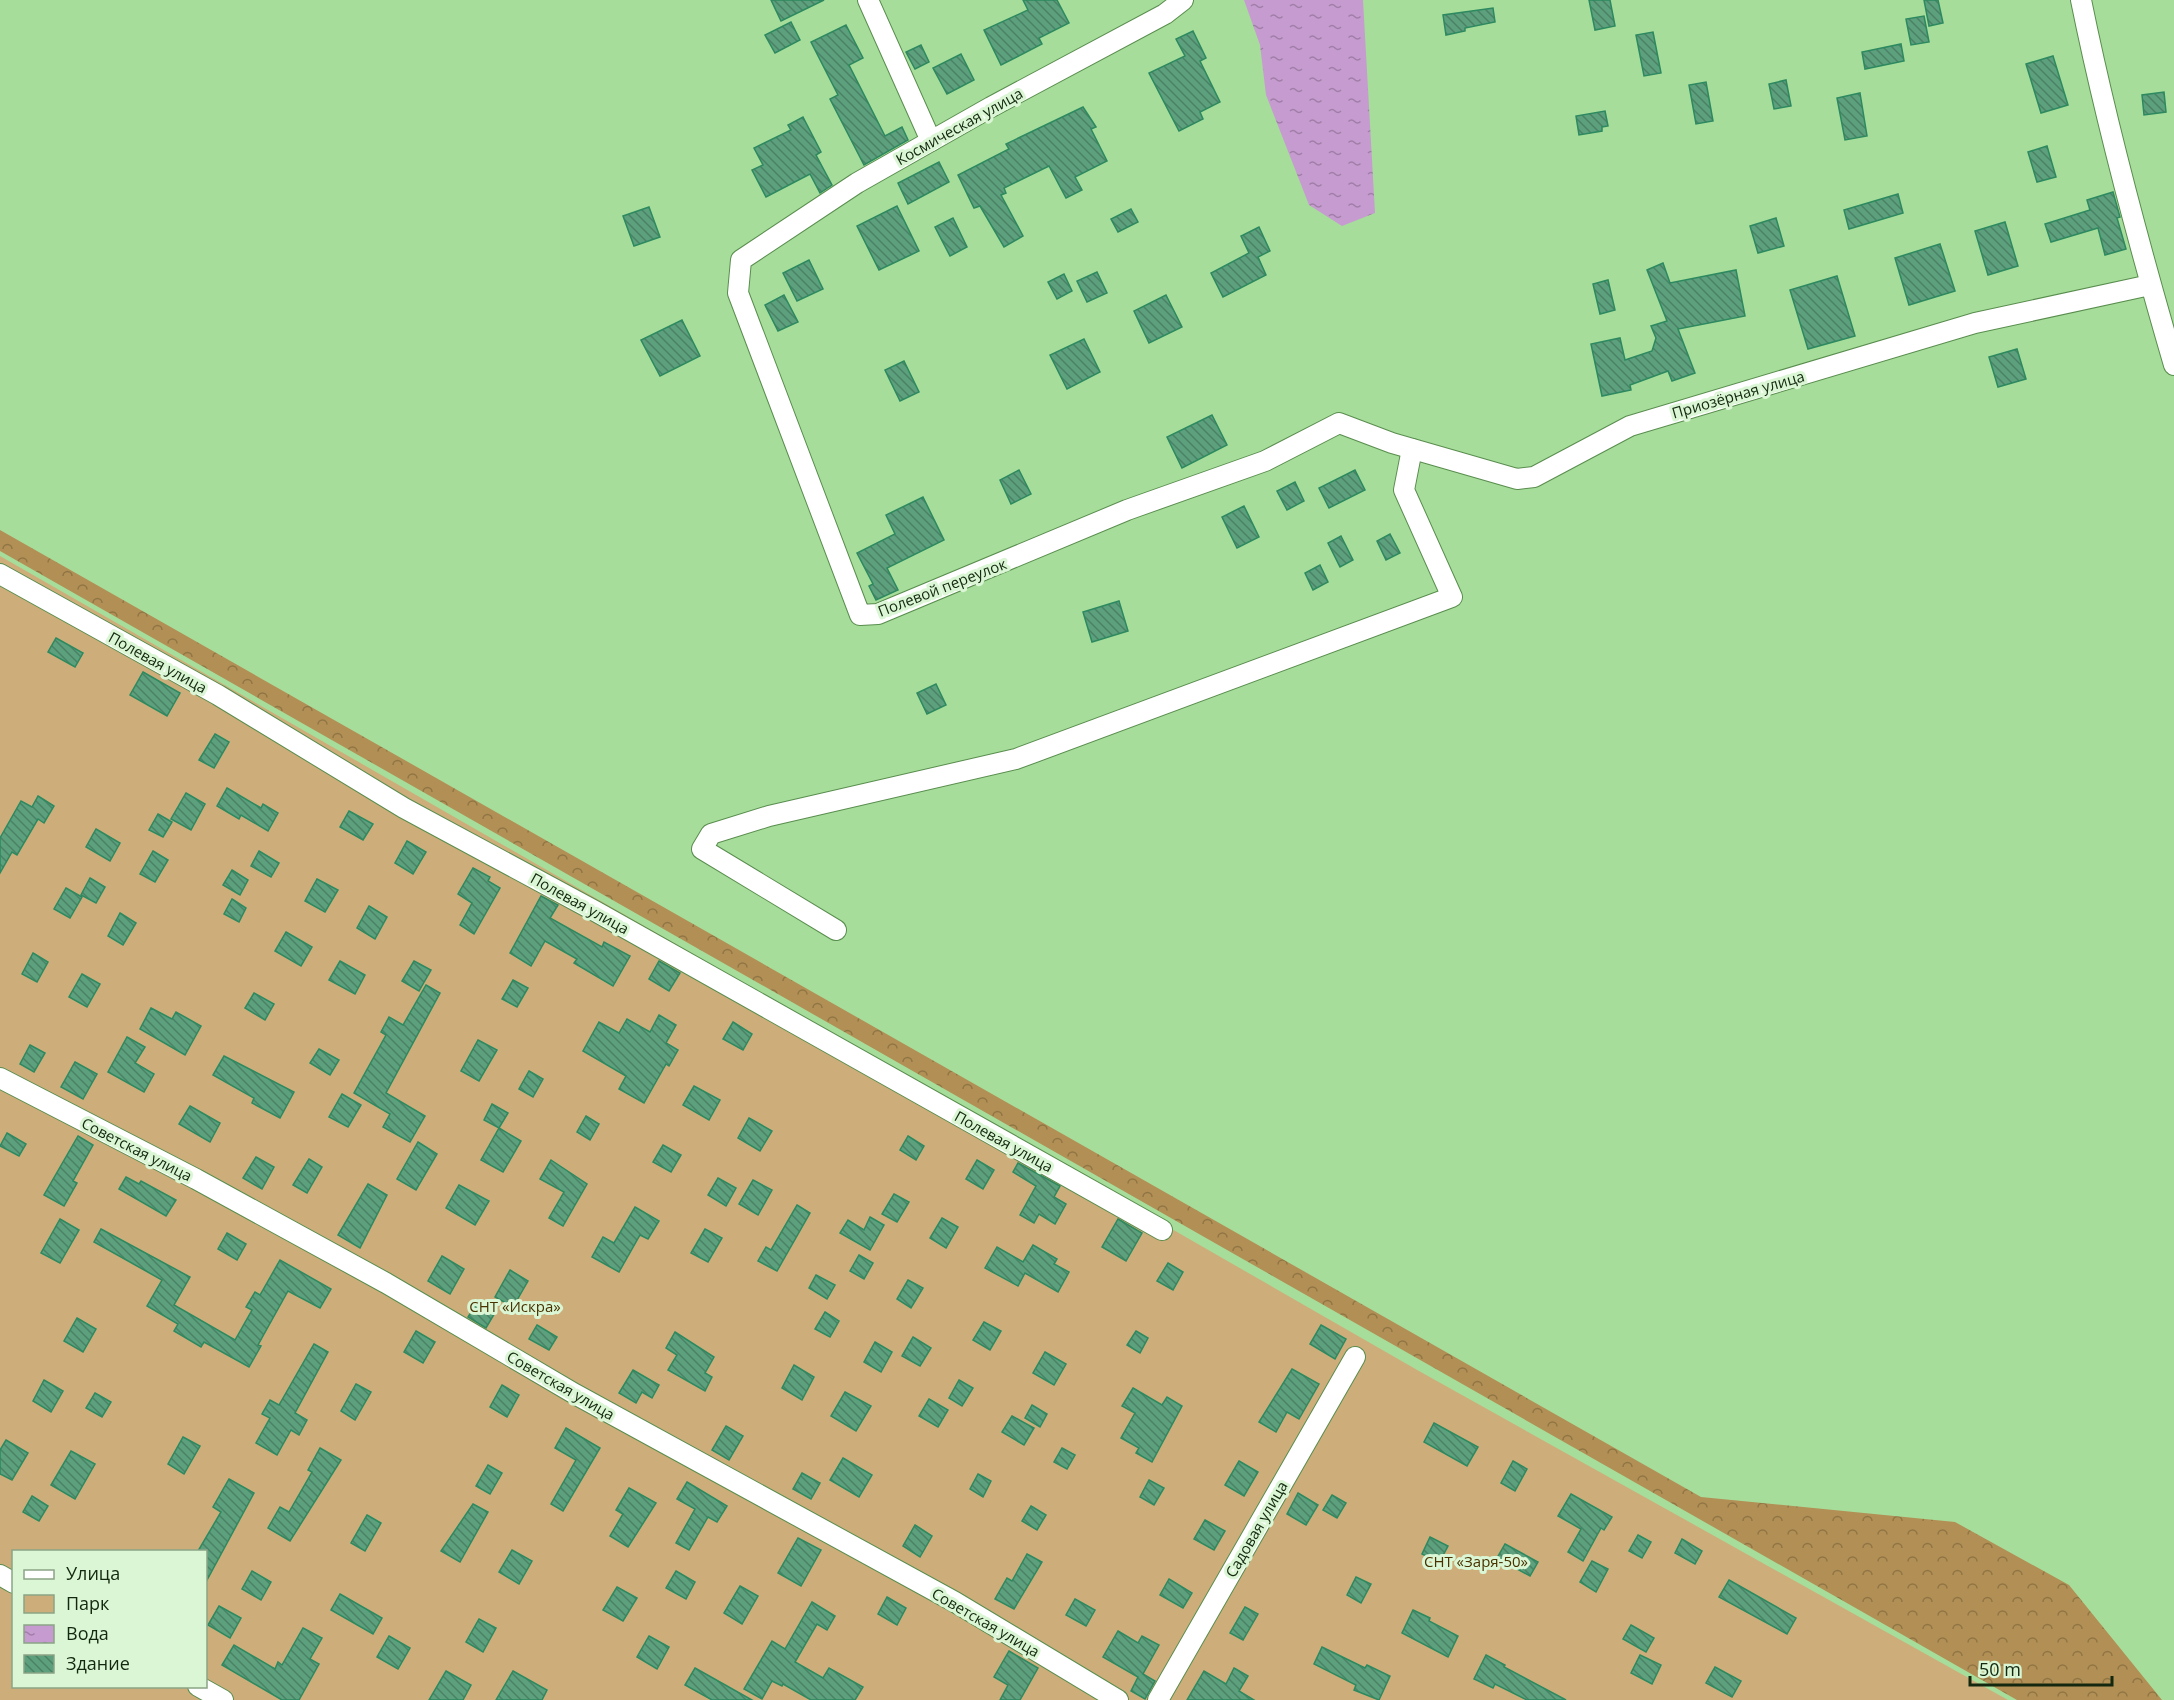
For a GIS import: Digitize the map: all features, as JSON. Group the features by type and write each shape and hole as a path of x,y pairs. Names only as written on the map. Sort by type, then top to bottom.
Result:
{"street":[{"path":"868,0 931,141"},
{"name":"Космическая улица","path":"741,260 857,183 1165,14 1183,0"},
{"path":"2081,0 2098,83 2150,285 2174,365"},
{"name":"Полевой переулок","path":"741,260 738,293 860,615 878,614 1127,510 1265,461 1339,423"},
{"name":"Приозёрная улица","path":"1339,423 1412,448 1517,479 1534,477 1630,426 1975,323 2150,285"},
{"path":"836,930 702,849 711,834 769,816 1016,759 1452,597 1404,490 1412,448"},
{"name":"Полевая улица","path":"0,574 218,695 404,808 595,911 1162,1230"},
{"name":"Советская улица","path":"0,1078 196,1179 386,1283 575,1394 955,1602 1118,1700"},
{"name":"Садовая улица","path":"1158,1700 1355,1357"},
{"path":"202,1688 223,1700"}],"green space":[{"path":"0,530 1701,1497 1955,1522 2069,1585 2162,1700 2017,1700 0,551"},
{"name":"СНТ «Искра»","path":"0,556 1419,1371 2008,1700 0,1700"}],"water":[{"path":"1244,0 1363,0 1375,213 1342,226 1309,205 1266,95 1260,45"}],"building":[{"path":"771,0 824,0 781,21"},
{"path":"1023,0 1057,0 1069,23 1039,38 1042,44 1001,65 984,30 1028,10"},
{"path":"1589,0 1610,0 1615,26 1595,30"},
{"path":"1924,0 1938,0 1943,23 1929,26"},
{"path":"1493,8 1495,22 1465,28 1465,31 1446,35 1443,15"},
{"path":"1924,16 1929,42 1911,45 1906,19"},
{"path":"791,22 800,40 775,53 765,35"},
{"path":"846,25 863,58 849,65 885,136 902,127 908,140 864,165 830,99 838,95 811,42"},
{"path":"1193,31 1206,58 1200,61 1220,102 1200,112 1203,119 1179,131 1149,73 1185,56 1176,39"},
{"path":"1653,32 1661,73 1644,76 1636,35"},
{"path":"1901,44 1904,61 1865,69 1862,52"},
{"path":"921,45 929,62 915,69 906,52"},
{"path":"961,54 974,80 947,94 933,68"},
{"path":"2053,56 2068,105 2041,113 2026,64"},
{"path":"1786,80 1791,106 1774,109 1769,84"},
{"path":"1706,82 1713,121 1696,124 1689,85"},
{"path":"2164,92 2166,112 2144,115 2142,95"},
{"path":"1860,93 1867,136 1845,140 1837,98"},
{"path":"1083,107 1096,127 1091,129 1107,161 1075,177 1082,190 1066,198 1049,166 1004,188 1006,193 1001,195 1023,236 1004,247 980,206 974,208 958,175 1009,149 1006,144"},
{"path":"1605,111 1608,126 1602,127 1602,131 1579,135 1576,116"},
{"path":"803,117 821,152 816,155 832,185 820,193 810,174 766,197 752,170 763,165 754,148 791,130 788,125"},
{"path":"2047,146 2056,177 2037,182 2028,152"},
{"path":"939,162 949,182 908,204 898,183"},
{"path":"2113,192 2120,217 2117,218 2126,249 2105,255 2098,228 2051,242 2045,224 2090,210 2087,200"},
{"path":"1898,194 1903,213 1849,229 1844,210"},
{"path":"897,206 919,251 879,270 857,226"},
{"path":"649,207 660,237 634,246 623,216"},
{"path":"1131,209 1138,222 1118,232 1111,219"},
{"path":"953,218 967,247 950,256 935,227"},
{"path":"1776,218 1784,246 1758,253 1750,226"},
{"path":"2005,222 2018,266 1988,275 1975,231"},
{"path":"1259,227 1270,251 1258,257 1266,275 1223,297 1211,273 1249,253 1241,236"},
{"path":"1940,244 1955,291 1909,305 1895,258"},
{"path":"809,260 823,289 797,301 783,273"},
{"path":"1663,263 1670,283 1736,270 1745,316 1678,329 1695,373 1672,381 1668,371 1630,385 1631,390 1602,396 1591,344 1620,338 1625,360 1652,351 1656,338 1651,326 1667,321 1647,270"},
{"path":"1097,272 1107,293 1087,302 1077,281"},
{"path":"1064,274 1072,291 1057,299 1048,282"},
{"path":"1837,276 1855,336 1808,349 1790,290"},
{"path":"1608,280 1615,310 1600,314 1593,284"},
{"path":"784,295 798,322 778,331 765,305"},
{"path":"1166,295 1182,327 1149,343 1134,311"},
{"path":"682,320 700,356 660,376 641,340"},
{"path":"1084,339 1100,372 1067,389 1050,355"},
{"path":"2017,349 2026,379 1998,387 1989,357"},
{"path":"904,361 919,392 900,401 885,370"},
{"path":"1212,415 1227,445 1182,468 1167,437"},
{"path":"1019,470 1031,494 1011,504 1000,480"},
{"path":"1355,470 1365,490 1329,508 1319,488"},
{"path":"1295,482 1304,501 1287,510 1277,491"},
{"path":"923,497 944,540 887,568 898,590 876,600 869,586 873,584 857,553 895,534 886,515"},
{"path":"1244,506 1259,537 1237,548 1222,517"},
{"path":"1390,534 1400,553 1386,560 1377,541"},
{"path":"1341,536 1353,560 1340,567 1328,543"},
{"path":"1320,565 1328,582 1313,590 1305,573"},
{"path":"1119,601 1128,631 1092,642 1083,612"},
{"path":"56,638 83,653 75,667 48,652"},
{"path":"143,672 180,693 167,716 130,695"},
{"path":"936,684 946,705 927,714 917,693"},
{"path":"215,734 229,742 214,768 199,760"},
{"path":"227,788 261,808 263,804 278,813 268,831 241,815 239,819 217,806"},
{"path":"186,793 205,804 191,830 171,819"},
{"path":"38,796 54,806 44,823 38,819 17,855 12,852 0,873 0,838 21,801 32,807"},
{"path":"349,811 373,824 363,840 340,827"},
{"path":"158,814 172,822 163,837 149,830"},
{"path":"96,829 120,843 110,861 86,847"},
{"path":"407,841 426,852 413,874 395,863"},
{"path":"153,851 168,860 155,882 140,874"},
{"path":"259,851 279,863 271,877 251,866"},
{"path":"473,868 490,877 488,881 500,888 474,934 460,925 472,903 458,894"},
{"path":"232,870 248,880 240,895 223,885"},
{"path":"90,878 105,887 96,903 81,895"},
{"path":"317,879 338,890 325,912 305,901"},
{"path":"66,888 82,897 70,918 54,909"},
{"path":"541,896 558,905 550,918 602,947 604,942 630,956 613,986 574,963 577,959 545,941 531,966 510,953"},
{"path":"232,899 246,908 239,922 224,914"},
{"path":"369,906 387,917 375,939 357,928"},
{"path":"120,913 136,923 123,945 108,936"},
{"path":"286,932 312,947 301,966 275,951"},
{"path":"33,953 48,962 37,982 22,974"},
{"path":"340,961 365,975 355,994 329,980"},
{"path":"414,961 431,970 419,991 402,981"},
{"path":"659,961 680,973 669,991 649,979"},
{"path":"82,974 100,984 87,1007 69,997"},
{"path":"513,980 528,988 517,1007 502,999"},
{"path":"426,985 440,993 386,1093 425,1116 410,1142 383,1127 390,1114 354,1093 386,1035 381,1032 389,1017 403,1025"},
{"path":"254,993 274,1004 265,1020 245,1008"},
{"path":"151,1008 172,1019 176,1012 201,1026 185,1055 140,1029"},
{"path":"659,1015 676,1025 666,1043 678,1050 669,1066 666,1064 644,1103 619,1089 626,1076 583,1051 599,1022 619,1033 627,1019 650,1032"},
{"path":"733,1022 752,1034 743,1050 723,1039"},
{"path":"127,1037 145,1047 135,1063 154,1074 144,1092 108,1072"},
{"path":"478,1040 497,1050 479,1081 461,1071"},
{"path":"30,1045 45,1053 34,1072 20,1064"},
{"path":"319,1049 339,1060 330,1075 310,1063"},
{"path":"224,1056 294,1092 280,1118 252,1103 254,1098 213,1075"},
{"path":"75,1062 97,1074 83,1099 61,1087"},
{"path":"529,1071 543,1079 533,1097 519,1089"},
{"path":"694,1086 720,1100 709,1120 683,1105"},
{"path":"342,1094 361,1105 348,1127 329,1117"},
{"path":"492,1104 508,1113 499,1128 484,1120"},
{"path":"190,1106 220,1123 210,1142 179,1124"},
{"path":"586,1116 599,1124 590,1140 577,1132"},
{"path":"749,1118 772,1131 760,1151 738,1138"},
{"path":"499,1128 521,1141 503,1172 481,1160"},
{"path":"7,1133 26,1144 19,1156 0,1146"},
{"path":"78,1136 93,1145 73,1181 77,1183 64,1206 44,1195"},
{"path":"908,1136 924,1146 916,1160 900,1150"},
{"path":"418,1142 437,1154 416,1190 397,1179"},
{"path":"663,1145 681,1155 671,1172 653,1162"},
{"path":"256,1157 274,1167 262,1189 243,1178"},
{"path":"309,1159 322,1167 307,1193 293,1185"},
{"path":"551,1160 587,1184 563,1226 549,1218 564,1192 540,1179"},
{"path":"977,1160 994,1170 983,1189 966,1179"},
{"path":"1018,1163 1060,1186 1054,1197 1066,1204 1055,1224 1039,1214 1034,1223 1020,1215 1036,1186 1013,1172"},
{"path":"126,1177 139,1184 141,1181 176,1200 166,1216 119,1189"},
{"path":"718,1178 736,1188 726,1206 708,1195"},
{"path":"753,1180 772,1190 758,1215 739,1204"},
{"path":"368,1184 387,1195 360,1248 338,1235"},
{"path":"459,1185 489,1201 475,1225 446,1208"},
{"path":"894,1194 909,1202 897,1222 882,1214"},
{"path":"797,1205 810,1213 777,1271 758,1261 766,1247 771,1250"},
{"path":"635,1207 659,1221 648,1239 640,1235 619,1272 592,1257 603,1237 614,1243"},
{"path":"870,1217 884,1225 870,1250 840,1233 848,1220 864,1230"},
{"path":"942,1218 958,1227 946,1248 930,1238"},
{"path":"60,1219 79,1230 60,1263 41,1253"},
{"path":"1118,1219 1142,1233 1126,1261 1102,1247"},
{"path":"101,1229 190,1277 174,1305 235,1340 252,1310 246,1307 255,1292 260,1295 280,1260 331,1289 320,1308 288,1291 258,1345 261,1346 249,1367 204,1342 201,1347 174,1331 178,1324 147,1306 162,1280 94,1242"},
{"path":"705,1229 722,1238 708,1262 691,1253"},
{"path":"227,1233 246,1244 237,1260 218,1249"},
{"path":"1033,1245 1057,1259 1054,1264 1069,1272 1058,1292 1025,1273 1018,1286 985,1268 997,1247 1023,1262"},
{"path":"859,1255 873,1263 864,1279 850,1271"},
{"path":"442,1256 464,1269 450,1294 428,1281"},
{"path":"1168,1263 1183,1272 1173,1290 1157,1281"},
{"path":"510,1270 528,1281 513,1307 495,1297"},
{"path":"816,1275 835,1285 827,1299 809,1288"},
{"path":"908,1280 923,1288 911,1308 897,1299"},
{"path":"478,1301 496,1311 486,1328 468,1317"},
{"path":"825,1312 839,1321 830,1337 815,1329"},
{"path":"77,1318 96,1329 83,1352 64,1341"},
{"path":"984,1322 1001,1331 990,1350 973,1340"},
{"path":"537,1325 557,1337 549,1350 529,1339"},
{"path":"1321,1325 1346,1339 1335,1359 1310,1344"},
{"path":"416,1331 435,1342 423,1363 404,1352"},
{"path":"1136,1331 1148,1338 1140,1353 1127,1345"},
{"path":"675,1332 714,1357 705,1373 712,1377 705,1391 668,1370 677,1355 666,1348"},
{"path":"913,1337 931,1348 920,1366 902,1356"},
{"path":"875,1342 892,1352 881,1372 864,1362"},
{"path":"314,1344 328,1352 295,1413 307,1420 299,1435 291,1430 277,1455 256,1443 270,1418 262,1414 270,1400 279,1405"},
{"path":"1045,1352 1066,1364 1054,1385 1033,1373"},
{"path":"794,1365 814,1377 802,1400 782,1388"},
{"path":"1292,1369 1319,1384 1299,1419 1287,1412 1276,1432 1259,1422"},
{"path":"633,1370 659,1385 652,1398 642,1392 636,1403 619,1393"},
{"path":"44,1380 63,1391 51,1412 33,1401"},
{"path":"959,1380 973,1388 962,1406 949,1398"},
{"path":"356,1384 371,1392 355,1420 341,1411"},
{"path":"502,1385 519,1395 507,1417 490,1407"},
{"path":"1133,1388 1162,1405 1167,1397 1182,1406 1152,1462 1136,1453 1139,1448 1121,1438 1135,1413 1122,1406"},
{"path":"845,1392 871,1406 856,1431 831,1416"},
{"path":"95,1393 111,1402 102,1417 86,1408"},
{"path":"929,1399 948,1410 938,1427 919,1416"},
{"path":"1032,1405 1047,1414 1040,1427 1025,1418"},
{"path":"1012,1416 1034,1428 1024,1445 1002,1432"},
{"path":"1434,1423 1478,1447 1467,1466 1424,1442"},
{"path":"726,1426 743,1436 729,1460 712,1450"},
{"path":"566,1428 600,1448 563,1511 551,1504 576,1460 555,1448"},
{"path":"183,1437 200,1446 184,1474 168,1464"},
{"path":"6,1440 28,1453 12,1480 0,1474 0,1450"},
{"path":"320,1448 341,1460 290,1541 268,1528 280,1507 289,1512 312,1472 308,1470"},
{"path":"1062,1448 1075,1455 1067,1469 1054,1462"},
{"path":"71,1451 95,1464 75,1499 51,1485"},
{"path":"843,1458 872,1475 859,1497 830,1480"},
{"path":"1239,1461 1258,1472 1244,1496 1225,1485"},
{"path":"1513,1461 1527,1469 1515,1491 1501,1483"},
{"path":"488,1465 502,1473 490,1494 476,1486"},
{"path":"802,1473 820,1483 811,1499 793,1489"},
{"path":"978,1474 991,1481 983,1497 970,1489"},
{"path":"229,1479 254,1493 207,1580 207,1550 199,1550 221,1512 213,1507"},
{"path":"1149,1480 1164,1488 1154,1505 1140,1497"},
{"path":"687,1482 727,1506 717,1522 708,1517 689,1550 676,1543 695,1509 677,1499"},
{"path":"629,1488 656,1503 628,1547 610,1536 623,1514 616,1510"},
{"path":"1298,1493 1318,1505 1306,1525 1287,1514"},
{"path":"1571,1494 1612,1517 1604,1530 1601,1528 1583,1561 1568,1552 1581,1529 1558,1516"},
{"path":"1332,1495 1346,1503 1337,1518 1323,1510"},
{"path":"32,1496 48,1506 39,1521 23,1512"},
{"path":"473,1504 488,1512 460,1562 441,1551"},
{"path":"1031,1506 1046,1515 1037,1530 1022,1521"},
{"path":"367,1515 381,1523 365,1551 351,1543"},
{"path":"1205,1520 1225,1531 1214,1550 1194,1539"},
{"path":"915,1525 932,1536 920,1557 903,1546"},
{"path":"1638,1535 1651,1542 1642,1558 1629,1551"},
{"path":"1430,1537 1448,1546 1439,1563 1422,1554"},
{"path":"798,1538 821,1550 801,1586 778,1573"},
{"path":"1682,1539 1702,1551 1695,1564 1675,1553"},
{"path":"1505,1544 1538,1562 1530,1576 1497,1558"},
{"path":"512,1550 532,1561 519,1584 499,1572"},
{"path":"1027,1554 1042,1562 1014,1609 995,1599 1007,1578 1012,1581"},
{"path":"1592,1561 1608,1569 1596,1592 1580,1582"},
{"path":"252,1571 271,1582 261,1600 242,1589"},
{"path":"676,1571 695,1582 686,1599 666,1588"},
{"path":"1356,1577 1371,1584 1361,1603 1347,1595"},
{"path":"1169,1579 1192,1593 1183,1608 1160,1595"},
{"path":"1729,1580 1796,1618 1787,1634 1719,1597"},
{"path":"740,1586 758,1596 742,1624 724,1613"},
{"path":"617,1587 637,1598 623,1621 603,1610"},
{"path":"340,1594 382,1618 373,1634 331,1610"},
{"path":"887,1597 906,1608 897,1625 878,1614"},
{"path":"1075,1599 1095,1610 1086,1626 1066,1615"},
{"path":"812,1602 835,1616 827,1630 817,1624 795,1662 823,1678 829,1668 863,1687 855,1700 811,1700 783,1684 782,1686 772,1681 762,1699 744,1689 772,1641 785,1649"},
{"path":"219,1606 241,1618 230,1638 208,1625"},
{"path":"1245,1607 1258,1614 1243,1640 1230,1633"},
{"path":"1413,1610 1458,1636 1448,1657 1402,1633"},
{"path":"479,1619 496,1628 483,1652 466,1642"},
{"path":"1631,1625 1654,1638 1646,1652 1623,1639"},
{"path":"303,1628 322,1638 310,1659 319,1664 299,1700 282,1700 222,1665 234,1645 275,1669 278,1662 282,1665"},
{"path":"1118,1631 1138,1643 1142,1636 1159,1645 1143,1674 1155,1681 1145,1699 1131,1691 1138,1677 1103,1657"},
{"path":"389,1636 410,1648 398,1669 377,1657"},
{"path":"649,1636 669,1647 657,1669 637,1657"},
{"path":"1322,1647 1365,1668 1367,1665 1390,1676 1379,1700 1354,1690 1356,1685 1314,1664"},
{"path":"1009,1651 1038,1668 1020,1700 1000,1700 1008,1685 994,1677"},
{"path":"1486,1655 1566,1700 1527,1700 1495,1684 1493,1688 1474,1679"},
{"path":"1640,1655 1661,1665 1652,1684 1631,1673"},
{"path":"1715,1667 1741,1681 1732,1697 1706,1683"},
{"path":"695,1668 752,1700 712,1700 685,1685"},
{"path":"1234,1668 1248,1676 1239,1691 1254,1700 1187,1700 1204,1671 1226,1684"},
{"path":"446,1671 471,1685 463,1700 429,1700"},
{"path":"513,1671 547,1690 542,1700 496,1700"}],"park label":[{"name":"СНТ «Заря-50»","path":"1476,1561"}]}
